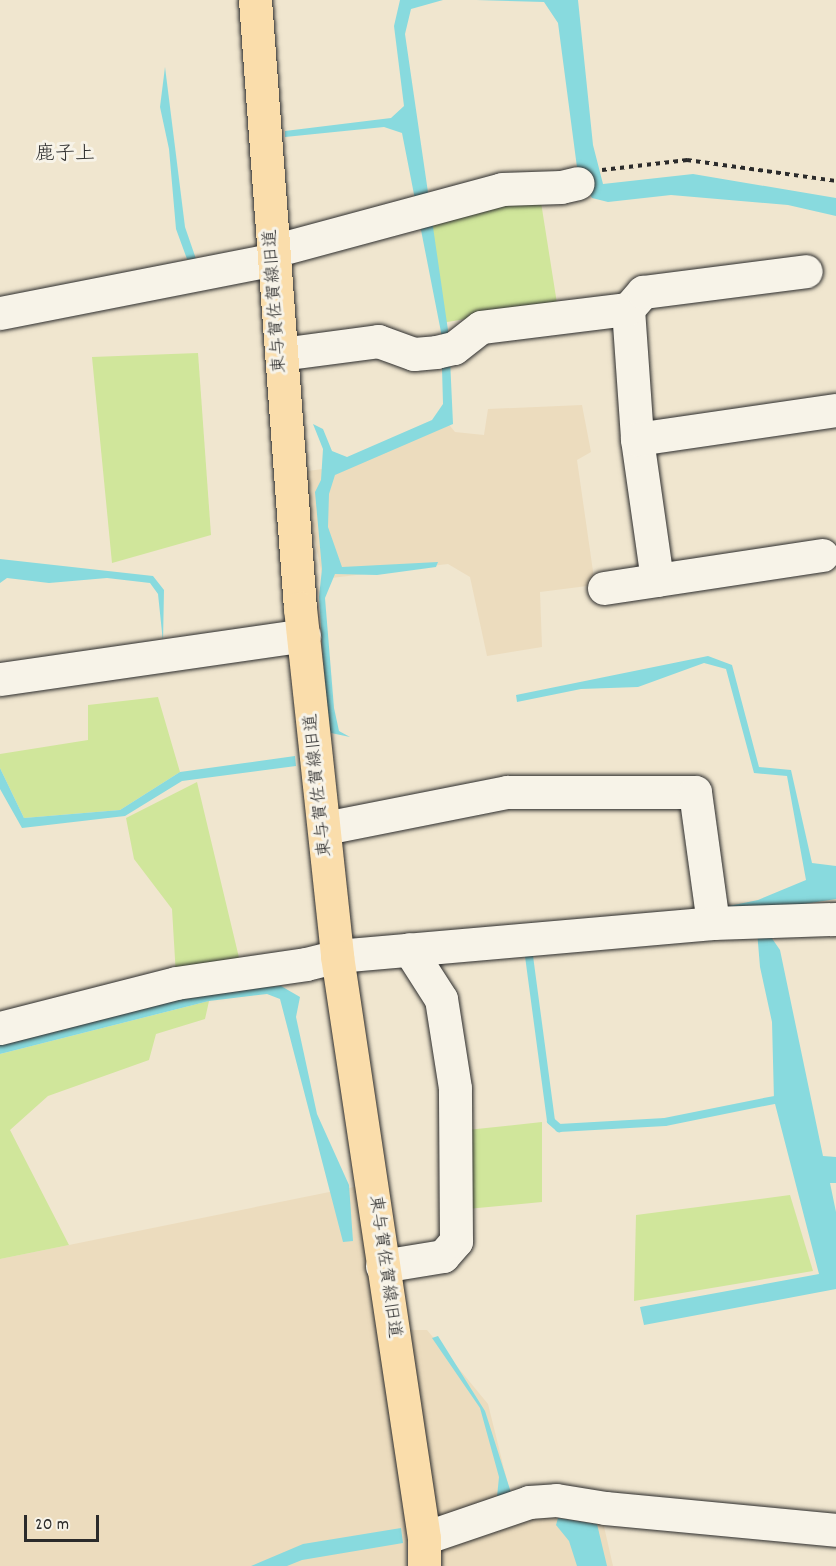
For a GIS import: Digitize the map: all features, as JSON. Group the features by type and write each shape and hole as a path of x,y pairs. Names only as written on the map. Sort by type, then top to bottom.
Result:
{"main road":[{"name":"東与賀佐賀線旧道","path":"255,0 304,635 337,956 424,1552"}],"street":[{"path":"0,313 274,255 502,189 561,187 590,176"},
{"path":"281,354 378,341 414,354 445,350 481,327 628,309 644,292 806,271"},
{"path":"628,309 638,440 657,580"},
{"path":"638,440 836,410"},
{"path":"604,588 822,555"},
{"path":"0,679 304,635"},
{"path":"325,828 507,792 695,792 713,923"},
{"path":"0,1028 176,983 306,964 337,956 713,923 836,919"},
{"path":"382,1266 443,1256 456,1241 456,1088 441,999 409,949"},
{"path":"424,1552 529,1502 556,1500 605,1508 836,1530"}],"path":[{"path":"590,176 687,160 836,180"}],"shaded area":[{"path":"582,405 591,452 577,460 595,585 540,592 542,647 487,656 470,577 448,564 323,579 300,472 330,468 446,421 455,432 484,435 488,409"},
{"path":"359,1186 406,1523 406,1566 0,1566 0,1259"},
{"path":"404,1330 427,1330 488,1404 515,1513 552,1505 603,1522 613,1566 442,1566 440,1529"}],"green space":[{"path":"540,196 557,305 441,323 423,214"},
{"path":"198,353 211,535 112,563 92,357"},
{"path":"158,697 180,772 120,810 24,818 0,768 0,754 88,740 88,705"},
{"path":"197,782 241,966 176,976 172,909 134,859 126,818"},
{"path":"209,1001 205,1019 156,1034 149,1060 48,1096 10,1130 69,1245 0,1259 0,1054"},
{"path":"542,1122 542,1202 467,1209 467,1130"},
{"path":"790,1195 813,1271 634,1301 636,1215"}],"water":[{"path":"400,0 443,0 411,9 405,34 449,337 453,424 335,475 329,494 328,527 342,567 438,562 436,567 377,575 335,574 325,598 334,708 339,731 350,737 331,733 327,718 319,597 322,569 315,492 321,480 323,449 313,424 323,429 332,451 347,457 432,420 443,404 441,332 402,133 384,127 285,137 285,131 391,118 404,106 394,26"},
{"path":"476,0 578,0 593,145 603,184 693,174 836,198 836,216 788,205 671,195 608,202 592,198 578,175 558,23 544,2"},
{"path":"165,67 185,227 196,259 187,259 176,229 169,149 160,107"},
{"path":"0,559 153,576 164,590 163,642 158,594 150,583 107,578 49,583 7,578 0,583"},
{"path":"708,656 732,665 759,767 791,770 812,863 836,866 836,899 791,906 769,934 780,950 823,1156 836,1157 836,1183 830,1183 836,1212 836,1289 644,1325 640,1307 819,1274 774,1100 772,1022 760,967 755,907 724,907 758,900 806,880 787,776 754,773 726,669 704,663 638,687 581,689 517,702 516,695"},
{"path":"295,756 296,766 182,781 125,816 22,828 0,789 0,768 24,818 120,810 180,772"},
{"path":"281,986 300,997 296,1017 317,1114 349,1185 353,1241 343,1242 280,999 267,994 209,1001 0,1054 0,1045 104,1014 208,990"},
{"path":"438,1336 485,1411 513,1499 497,1497 499,1477 480,1408 432,1338"},
{"path":"558,1518 597,1524 607,1566 577,1566 569,1541 556,1525"},
{"path":"401,1528 403,1543 302,1560 287,1566 251,1566 303,1544"}],"waterway":[{"path":"529,956 551,1121 559,1128 665,1122 774,1100"}],"district":[{"name":"鹿子上","path":"65,155"}]}
